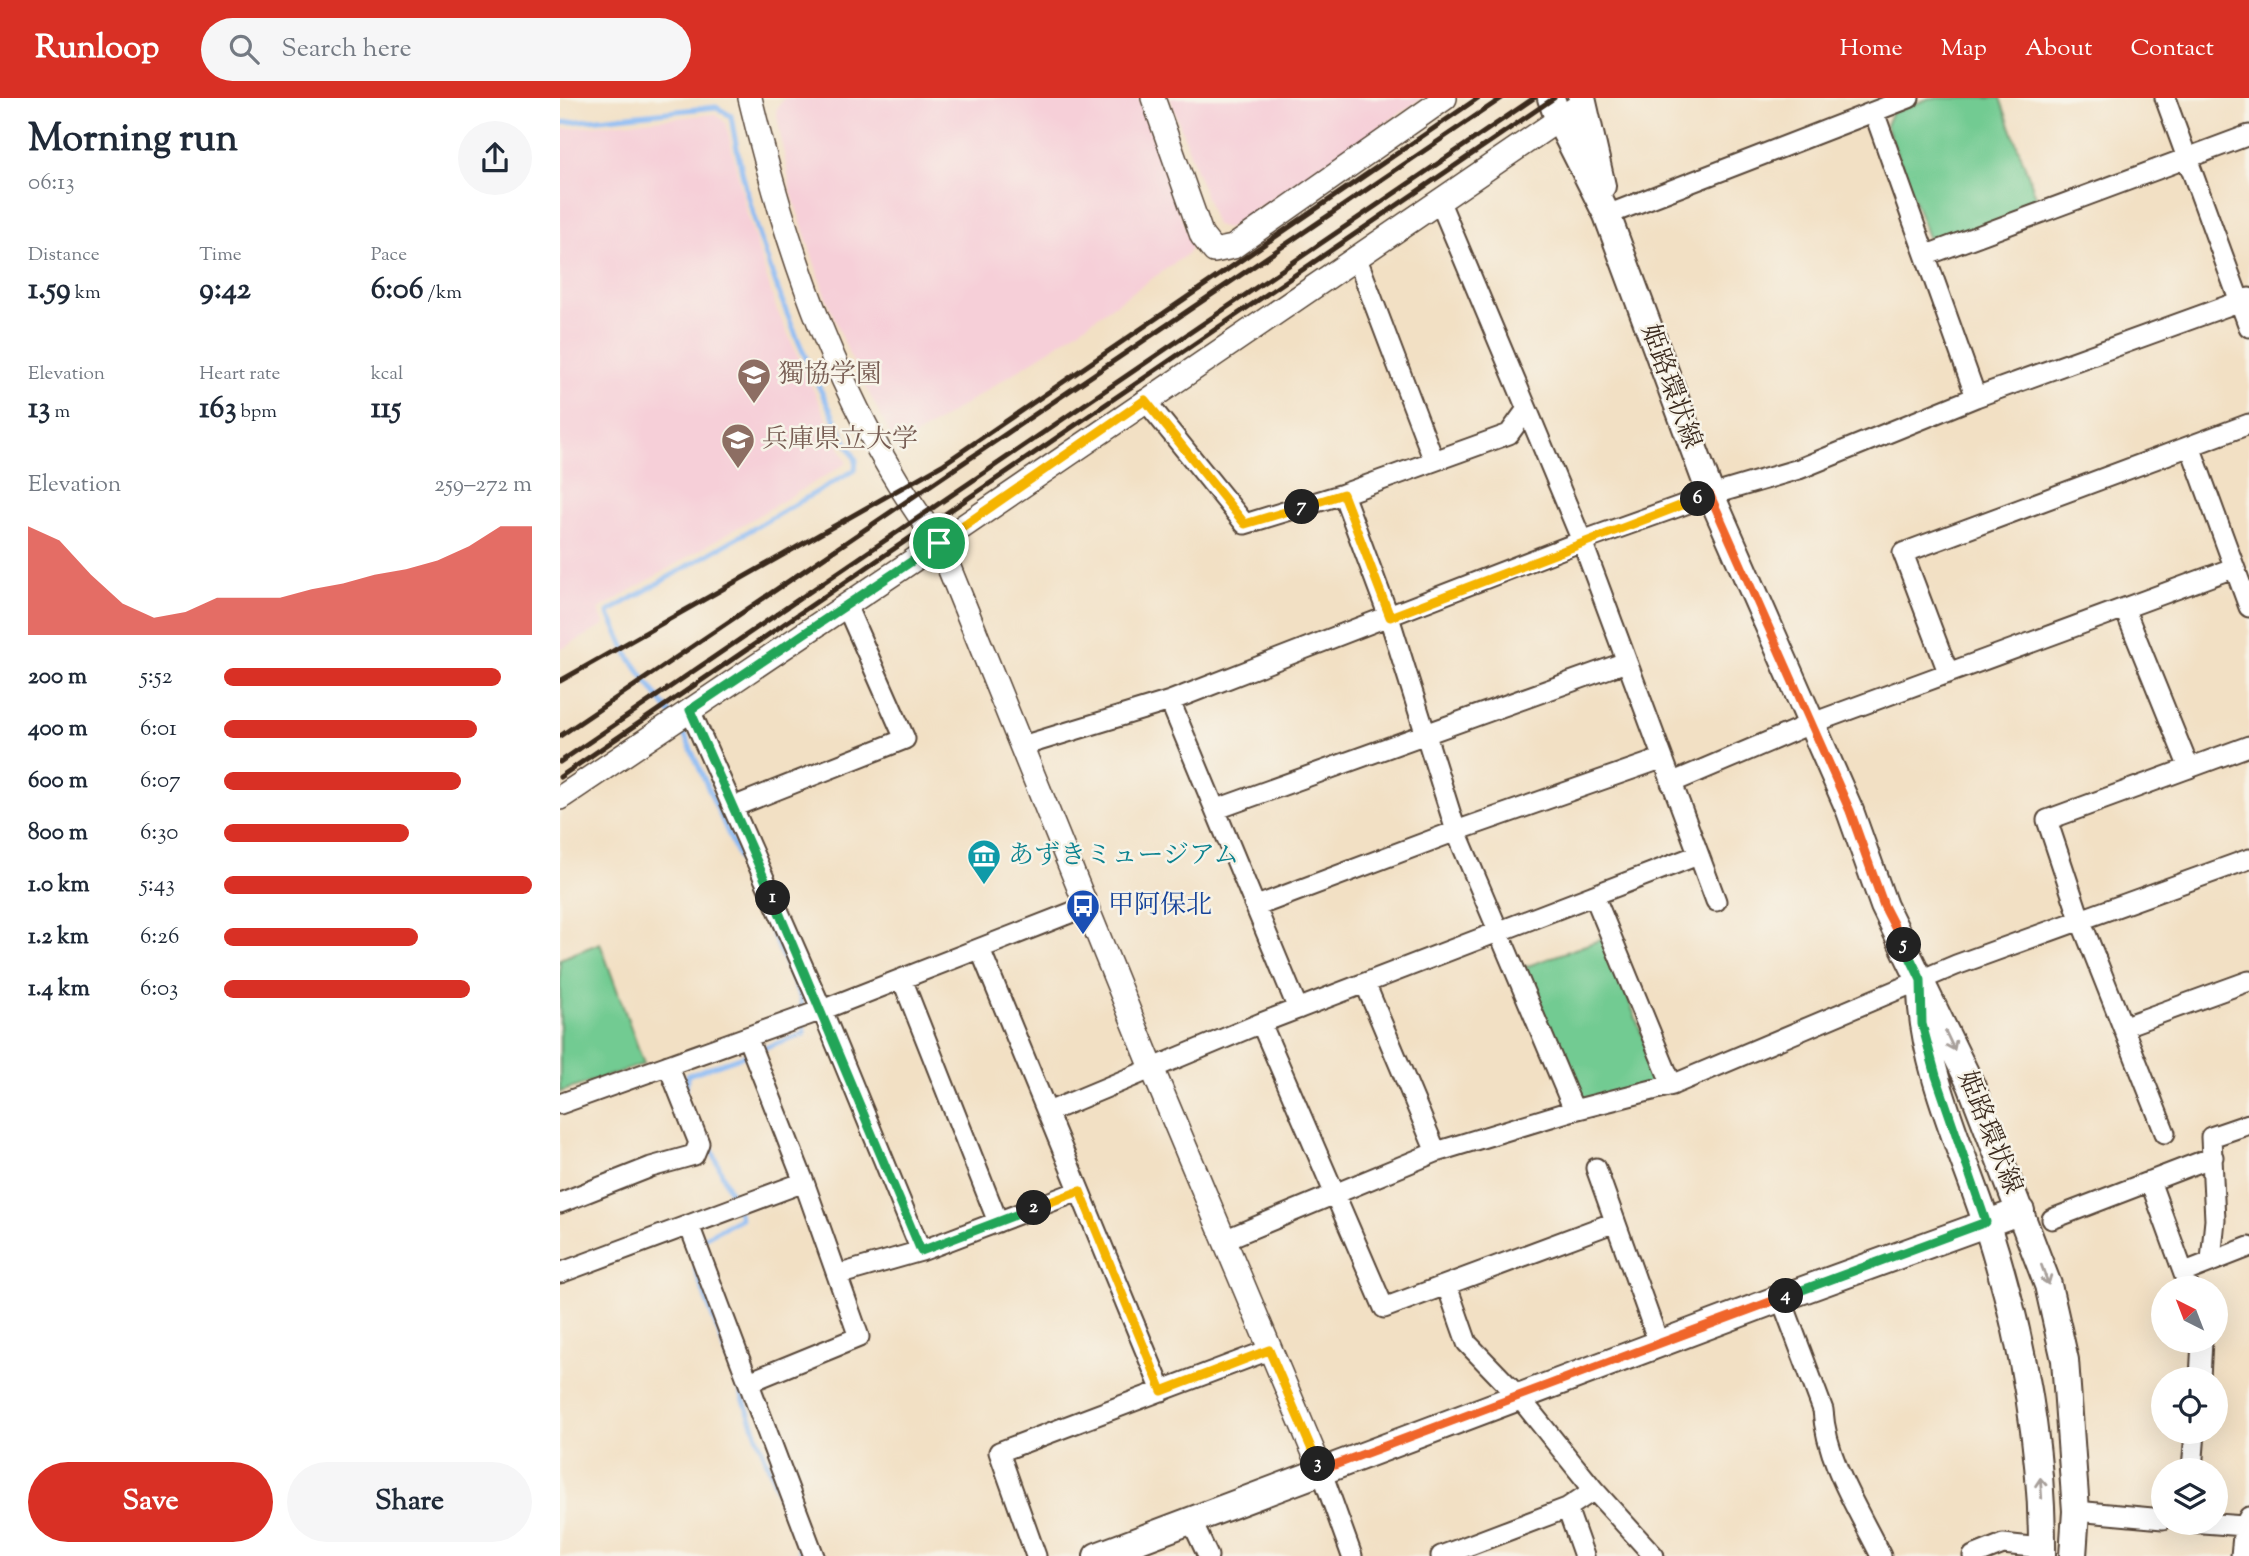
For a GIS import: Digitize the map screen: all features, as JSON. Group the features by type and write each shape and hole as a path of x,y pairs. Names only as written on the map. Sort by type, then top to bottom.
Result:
{"main road":[{"name":"姫路環状線","path":"1582,100 1607,215"},
{"name":"姫路環状線","path":"1555,108 1607,215 1710,495 1850,811 1884,906 1971,1085 2048,1285 2065,1360 2076,1511 2073,1556"},
{"name":"姫路環状線","path":"1921,980 1922,1024 1936,1076 1986,1222 2008,1293 2023,1356 2042,1490 2042,1552"},
{"path":"1097,1556 1780,1298 2021,1211"}],"street":[{"path":"750,98 776,201 805,290 839,373 913,509 939,543 1152,1068 1321,1470 1352,1556"},
{"path":"1153,98 1202,236 1214,251 1233,247 1445,98"},
{"path":"1607,215 1909,98"},
{"path":"2165,98 2186,159 2244,299 2249,327"},
{"path":"560,798 939,543 1439,200 1555,108 1582,100"},
{"path":"1874,112 1976,397"},
{"path":"1927,256 2249,135"},
{"path":"1439,200 1582,541 1716,901"},
{"path":"1356,256 1434,461"},
{"path":"1022,746 1170,701 1582,541 1710,495 1799,469 1976,397 2244,299"},
{"path":"1145,400 1245,524 1343,494 1509,434 1527,409"},
{"path":"1948,672 1903,553 2249,424"},
{"path":"2190,446 2249,607"},
{"path":"1343,494 1390,617 1456,831 1574,1110"},
{"path":"1671,783 1810,724 2234,568"},
{"path":"733,807 905,739 846,605"},
{"path":"2125,610 2189,768"},
{"path":"1217,809 1626,662"},
{"path":"1170,701 1298,1009"},
{"path":"690,710 822,1010 921,1251"},
{"path":"2165,1133 2125,1026 2080,919 2048,820 2249,746"},
{"path":"1257,906 1456,831 1661,759"},
{"path":"1048,1112 1262,1023 1698,855"},
{"path":"1224,1240 1436,1152 1574,1110 1672,1085 1921,980 2080,919 2249,859"},
{"path":"1594,895 1672,1085"},
{"path":"560,1104 668,1065 751,1047 822,1010 1088,906"},
{"path":"980,949 1162,1391"},
{"path":"902,979 998,1222"},
{"path":"2125,1026 2249,981"},
{"path":"1365,983 1436,1152"},
{"path":"1262,1023 1384,1308 1615,1222"},
{"path":"750,1382 859,1337 804,1182 751,1047"},
{"path":"560,1203 652,1167 694,1155 699,1143 668,1065"},
{"path":"2211,1260 2215,1220 2211,1137 2249,1124"},
{"path":"2052,1219 2213,1157"},
{"path":"1596,1168 1659,1344"},
{"path":"2150,1181 2186,1276"},
{"path":"560,1273 804,1182"},
{"path":"837,1275 921,1251 1080,1191"},
{"path":"689,1225 814,1556"},
{"path":"2192,1276 2211,1260 2249,1247"},
{"path":"1447,1286 1467,1343 1519,1397 1594,1490 1654,1556"},
{"path":"1780,1298 1823,1410 1824,1428 1847,1488 1881,1556"},
{"path":"1036,1556 999,1452 1269,1350"},
{"path":"1441,1556 1567,1508 1594,1490"},
{"path":"1567,1508 1584,1556"},
{"path":"2076,1511 2095,1510 2151,1517"},
{"path":"1192,1521 1208,1556"},
{"path":"2228,1521 2247,1521 2241,1556"},
{"path":"1973,1556 2003,1544 2042,1552"}],"shaded area":[{"path":"784,98 1139,98 1192,247 1186,255 1048,351 903,444 893,440 849,354 825,295 791,192 776,110"},
{"path":"1170,98 1423,98 1227,229 1216,225"},
{"path":"715,114 726,123 746,210 776,308 847,463 598,610 605,625 560,650 560,129"}],"green space":[{"path":"1930,98 2000,98 2039,205 1939,243 1928,237 1886,125 1891,113"},
{"path":"1605,938 1656,1071 1652,1083 1583,1101 1573,1098 1522,968"},
{"path":"600,943 644,1064 560,1092 560,959"}],"waterway":[{"path":"560,123 716,107 731,116 751,206 779,293 815,378 856,460 855,470 608,612 629,657 672,716"},
{"path":"677,724 686,738 801,999 802,1013"},
{"path":"758,1050 804,1034 803,1023"},
{"path":"686,1088 688,1075 749,1054"},
{"path":"698,1241 741,1218 706,1136"},
{"path":"695,1269 802,1556"}],"railway":[{"path":"560,681 942,465 1478,98"},
{"path":"560,736 1502,98"},
{"path":"560,762 1534,98"},
{"path":"560,777 1554,98"}],"place":[{"name":"獨協学園","path":"754,405"},
{"name":"兵庫県立大学","path":"738,470"},
{"name":"あずきミュージアム","path":"984,886"},
{"name":"甲阿保北","path":"1083,936"}],"route":[{"path":"1145,400 1245,524 1343,494 1390,617 1582,541 1710,495 1850,811 1884,906 1921,980 1922,1024 1936,1076 1986,1222 1321,1470 1269,1350 1162,1391 1080,1191 921,1251 822,1010 690,710 939,543 1145,400"}]}
